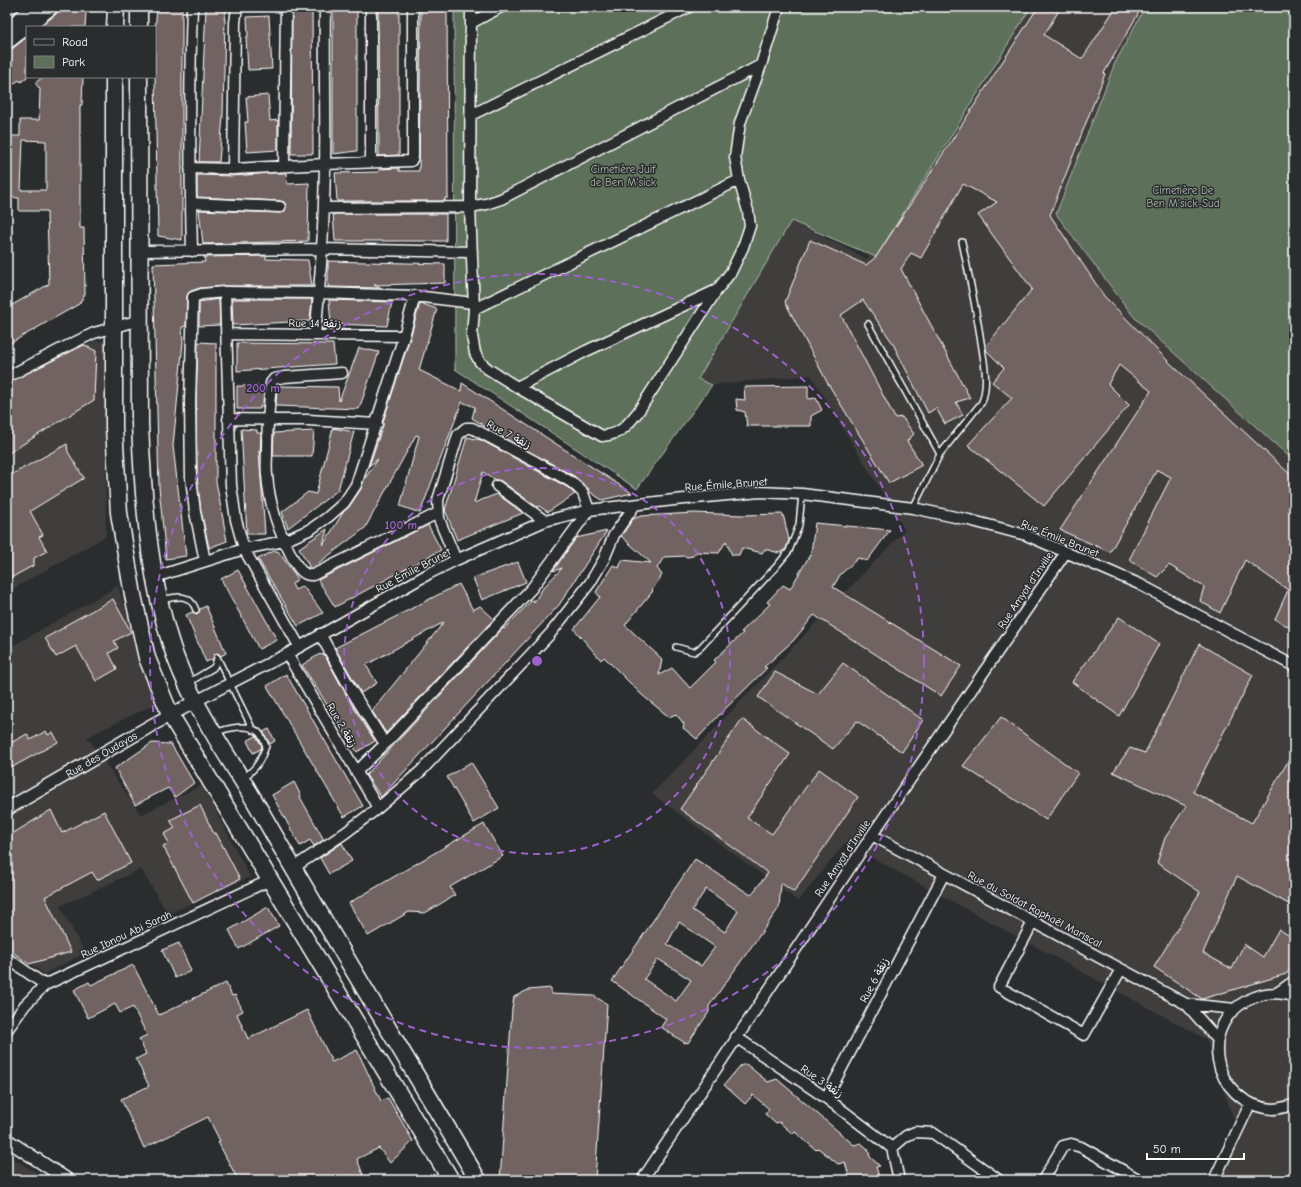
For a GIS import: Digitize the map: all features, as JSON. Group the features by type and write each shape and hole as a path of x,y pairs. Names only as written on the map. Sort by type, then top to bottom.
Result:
{"main road":[{"path":"7,29 35,7"},
{"path":"27,26 51,7"},
{"path":"115,26 116,7"},
{"path":"139,7 139,26"},
{"path":"7,42 26,27"},
{"path":"114,78 114,427 119,513 133,594 147,658 170,714 451,1180"},
{"path":"139,78 142,474 146,526 160,601 171,645 187,684 214,733 242,778 293,868 478,1180"}],"street":[{"path":"192,7 190,44 192,251"},
{"path":"233,169 235,23 237,7"},
{"path":"284,166 286,7"},
{"path":"315,335 324,208 325,7"},
{"path":"371,7 371,162"},
{"path":"190,168 233,169 412,161 413,7"},
{"path":"471,7 472,115 470,207 473,306 472,336 475,353 480,362 488,369 517,388 602,436 613,435 623,430 638,412 716,290 730,272 743,247 750,226 748,211 739,180 735,157 740,122 761,65 779,7"},
{"path":"471,23 501,7"},
{"path":"472,115 689,7"},
{"path":"324,208 470,207 486,204 501,199 761,65"},
{"path":"205,561 195,512 191,478 189,417 193,299 195,296 225,292 415,296 473,306 739,180"},
{"path":"191,203 280,207"},
{"path":"140,251 321,249 472,252"},
{"path":"517,388 586,352 716,290"},
{"path":"225,292 231,485 236,520 244,549 299,646"},
{"path":"155,577 244,549 284,542 311,529 344,503 356,486 404,336 415,296"},
{"path":"7,377 94,333 140,320"},
{"name":"Rue 14 زنقة","path":"226,334 404,336"},
{"path":"342,373 284,377 274,379 271,383 267,420 266,474 278,527 284,542 302,572 308,576 314,575 438,512"},
{"path":"228,419 308,420 376,424"},
{"name":"Rue 7 زنقة","path":"456,560 439,519 438,500 458,435 466,428 472,428 505,444 571,482 582,493 589,510"},
{"path":"497,486 545,521"},
{"name":"Rue Émile Brunet","path":"196,701 287,654 320,634 456,560 545,521 589,510 635,506 697,497 760,492 802,494 913,508 969,520 1026,535 1139,584 1294,666"},
{"path":"293,868 345,833 378,808 420,771 550,634 590,583 604,559 614,535 635,506"},
{"path":"356,772 385,744 532,588 589,510"},
{"name":"Rue Amyot d'Inville","path":"642,1180 872,835 1066,552"},
{"path":"320,634 353,693 385,744"},
{"name":"Rue 2 زنقة","path":"287,654 378,808"},
{"name":"Rue des Oudayas","path":"7,809 170,714 196,701"},
{"name":"Rue du Soldat Raphaël Mariscal","path":"872,835 1186,1004 1218,1040"},
{"name":"Rue 6 زنقة","path":"826,1098 944,874"},
{"name":"Rue Ibnou Abi Sarah","path":"7,1030 25,1005 45,985 270,880"},
{"path":"1033,922 1000,987 1084,1035 1121,969"},
{"path":"7,958 45,985"},
{"path":"1277,993 1294,981"},
{"path":"1294,997 1277,993 1262,994 1247,1000 1235,1009 1224,1023 1218,1040 1217,1053 1218,1065 1223,1077 1230,1088 1239,1097 1250,1104 1274,1109 1294,1105"},
{"name":"Rue du Soldat Raphaël Mariscal","path":"1186,1004 1235,1009"},
{"name":"Rue 3 زنقة","path":"736,1037 826,1098 892,1148"},
{"path":"1214,1180 1250,1104"},
{"path":"899,1180 892,1148 906,1136 915,1132 933,1133 1000,1180"},
{"path":"7,1140 68,1180"},
{"path":"1043,1180 1063,1146 1071,1144 1081,1147 1140,1180"}],"lane":[{"path":"913,508 940,454 982,402 986,392 985,370 977,317 962,242"},
{"path":"868,324 940,454"},
{"path":"676,648 694,652 700,648 789,551 799,525 802,494"},
{"path":"160,601 175,597 185,597 193,603 196,610"},
{"path":"187,684 213,668 217,657 253,730"},
{"path":"214,733 229,728 242,727 260,734 266,746 259,764 252,772 242,778"}],"shaded area":[{"path":"1029,7 1145,7 1115,63 1056,214 1134,317 1294,461 1294,1180 1209,1180 1236,1126 1206,1039 845,843 798,901 652,794 905,530 811,375 712,385 698,379 791,221 867,259"},
{"path":"95,341 105,341 106,536 7,592 7,390"},
{"path":"118,586 155,704 87,737 141,815 202,785 250,877 168,914 141,869 60,906 85,953 44,974 7,945 7,649"},
{"path":"7,1155 49,1180 7,1180"}],"green space":[{"name":"Cimetière Juif de Ben M'sick","path":"454,7 1031,7 876,257 791,221 698,379 712,385 637,489 455,369"},
{"name":"Cimetière De Ben M'sick-Sud","path":"1145,7 1294,7 1294,461 1134,317 1056,214 1115,63"}],"building":[{"path":"59,7 81,7 86,13 85,26 41,26 56,14"},
{"path":"157,7 182,7 182,240 158,236 155,26"},
{"path":"206,7 227,7 224,19 223,116 219,162 199,162"},
{"path":"292,7 312,7 313,154 291,154"},
{"path":"333,7 357,7 357,151 333,154"},
{"path":"378,7 399,7 399,155 379,156"},
{"path":"421,7 447,7 448,198 445,198 445,201 337,201 335,173 379,172 379,169 399,168 399,171 419,171"},
{"path":"1038,7 1061,7 1044,35 1082,59 1116,7 1142,7 1104,73 1105,74 1050,215 1104,296 1169,362 1294,478 1294,619 1289,627 1275,619 1288,590 1245,560 1220,613 1200,601 1204,587 1169,565 1157,577 1129,560 1171,477 1157,470 1110,552 1060,530 1151,391 1119,365 1108,384 1129,405 1044,506 968,445 1012,398 992,382 1004,368 986,350 986,346 1032,289 978,215 997,202 963,184 921,258 911,253 901,269 970,398 956,402 963,415 945,424 936,408 928,413 892,342 863,300 841,315 895,418 902,417 914,434 907,441 922,465 889,483 827,382 785,302 810,240 866,265 876,257"},
{"path":"269,16 272,69 248,70 246,37 248,37 247,17"},
{"path":"26,38 26,78 21,82 19,80 7,89 7,50 12,49"},
{"path":"42,78 83,78 82,105 80,105 80,228 84,228 85,294 79,304 7,345 7,308 49,284 47,211 19,211 19,198 7,197 7,136 20,136 20,120 39,120 40,89 35,83","holes":["23,140 46,141 46,190 21,190"]},
{"path":"268,95 270,121 278,120 278,150 247,152 245,122 248,122 246,97"},
{"path":"286,173 287,184 309,183 308,241 203,244 199,210 280,213 285,211 286,207 284,202 280,201 197,197 197,175 233,176"},
{"path":"333,214 446,214 446,241 335,241"},
{"path":"266,256 266,259 308,260 312,286 224,286 200,288 191,291 187,296 186,326 182,327 183,342 173,446 186,556 166,559 159,487 153,264 205,262 204,257"},
{"path":"328,261 445,264 445,283 374,285 382,288 328,287"},
{"path":"219,299 220,325 199,326 199,302"},
{"path":"232,299 312,299 310,321 233,325"},
{"path":"329,300 392,302 387,326 331,324"},
{"path":"420,303 437,309 419,370 461,391 462,383 632,493 602,500 590,492 588,488 574,476 498,435 472,418 475,407 462,402 420,513 400,506 419,436 416,435 365,528 312,568 308,568 309,566 299,548 327,529 323,545 344,511 349,507 361,489 364,480 378,459 369,466"},
{"path":"198,342 216,343 216,481 227,541 209,548 201,511 197,478 196,402"},
{"path":"237,343 333,344 335,364 237,371"},
{"path":"84,345 96,351 94,400 7,454 7,383"},
{"path":"359,348 379,352 359,409 276,406 277,386 338,387 339,401"},
{"path":"237,386 264,386 263,406 260,406 260,409 237,409"},
{"path":"808,386 808,399 816,398 822,410 811,416 811,426 747,426 745,412 737,410 736,399 745,400 744,387"},
{"path":"333,428 354,432 338,490 288,528 282,512 308,492 316,494"},
{"path":"241,429 257,430 257,433 261,433 260,455 259,451 265,534 247,534"},
{"path":"314,431 312,456 273,456 274,433"},
{"path":"467,437 481,440 567,487 575,494 548,512 539,506 537,507 501,481 496,480 483,472 474,503 497,494 523,513 457,540 445,510"},
{"path":"67,444 68,452 84,478 30,511 43,535 39,537 47,551 34,558 34,565 7,580 7,477"},
{"path":"694,513 742,515 783,514 789,540 786,549 779,553 765,549 762,553 742,548 739,555 732,555 726,541 719,553 696,552 693,556 687,557 664,557 657,568 662,575 652,590 653,591 625,625 662,659 659,675 672,668 690,688 716,662 714,660 743,633 741,632 770,604 767,602 783,585 790,589 811,553 815,523 890,530 867,561 858,558 840,575 833,587 961,666 941,696 814,615 794,640 764,667 767,668 697,739 683,728 684,724 676,714 669,717 642,695 604,657 601,660 574,629 600,597 596,592 613,565 619,568 622,560 651,563 621,536 633,519 641,516"},
{"path":"428,525 441,550 335,607 318,580"},
{"path":"607,531 559,605 381,797 366,775 503,628 504,629 533,599 534,602 543,588 562,568 553,571 576,538"},
{"path":"274,551 278,551 298,579 292,584 295,590 303,586 323,613 298,626 258,559"},
{"path":"518,562 526,582 482,600 473,578"},
{"path":"238,570 277,640 259,649 221,579"},
{"path":"459,584 473,610 480,606 494,619 386,733 372,711 444,622 366,665 377,683 361,693 335,648"},
{"path":"113,599 131,632 114,641 118,648 109,653 117,669 96,681 76,646 56,657 45,638"},
{"path":"206,606 226,653 221,656 216,653 213,659 206,662 186,615 192,612 197,614 200,609"},
{"path":"1119,617 1159,644 1119,716 1072,682"},
{"path":"1199,644 1253,675 1193,792 1252,823 1294,751 1294,907 1237,876 1203,953 1232,969 1244,944 1263,957 1279,929 1294,939 1294,965 1286,974 1202,999 1154,967 1200,892 1157,863 1165,838 1186,806 1113,772 1130,748 1145,753"},
{"path":"320,654 324,654 349,700 375,741 357,752 302,665"},
{"path":"843,663 923,720 902,752 857,721 833,749 758,697 775,672 818,694"},
{"path":"286,674 363,806 344,817 267,686"},
{"path":"1001,717 1078,773 1046,820 963,766"},
{"path":"742,719 790,754 747,818 772,834 819,769 858,797 794,892 781,883 779,908 709,1006 709,1012 688,1043 685,1043 661,1027 666,1019 612,981 695,859 751,895 768,873 680,809","holes":["706,889 738,911 725,932 692,910","679,922 715,947 701,966 667,944","658,959 691,980 676,1001 644,979"]},
{"path":"269,729 275,741 270,744 263,732"},
{"path":"46,731 48,735 53,732 58,742 7,770 7,745 27,734 30,740"},
{"path":"256,736 262,746 261,749 253,753 247,741"},
{"path":"152,743 171,744 194,783 175,797 168,788 135,805 115,768"},
{"path":"471,762 499,808 474,823 447,777"},
{"path":"294,782 301,796 300,797 324,840 314,846 310,840 300,846 272,795"},
{"path":"200,805 214,834 216,833 240,879 193,903 163,846 169,843 164,834 175,828 170,820"},
{"path":"51,810 62,833 104,811 131,863 97,880 92,872 45,897 71,952 29,964 7,948 7,837"},
{"path":"484,824 503,856 450,887 455,895 425,913 409,912 368,936 349,903"},
{"path":"342,843 352,861 329,874 320,858"},
{"path":"268,907 279,926 239,949 229,930"},
{"path":"179,943 191,971 175,978 162,950"},
{"path":"133,965 159,1015 226,983 232,996 235,995 243,1011 237,1014 248,1039 307,1010 332,1062 357,1050 381,1101 388,1098 413,1141 390,1163 379,1148 357,1159 365,1180 238,1180 218,1142 220,1141 208,1117 144,1148 121,1099 149,1086 136,1059 146,1054 139,1039 147,1035 133,1007 120,1013 115,1004 88,1018 74,990 89,982 91,985"},
{"path":"551,988 551,994 594,996 607,1004 595,1180 500,1180 514,997 528,990"},
{"path":"746,1064 768,1082 777,1079 854,1145 861,1143 868,1149 870,1157 880,1166 876,1167 880,1180 850,1180 845,1162 838,1164 818,1148 816,1150 795,1132 793,1134 779,1122 775,1123 765,1114 769,1109 753,1095 745,1104 724,1085 740,1066"}]}
